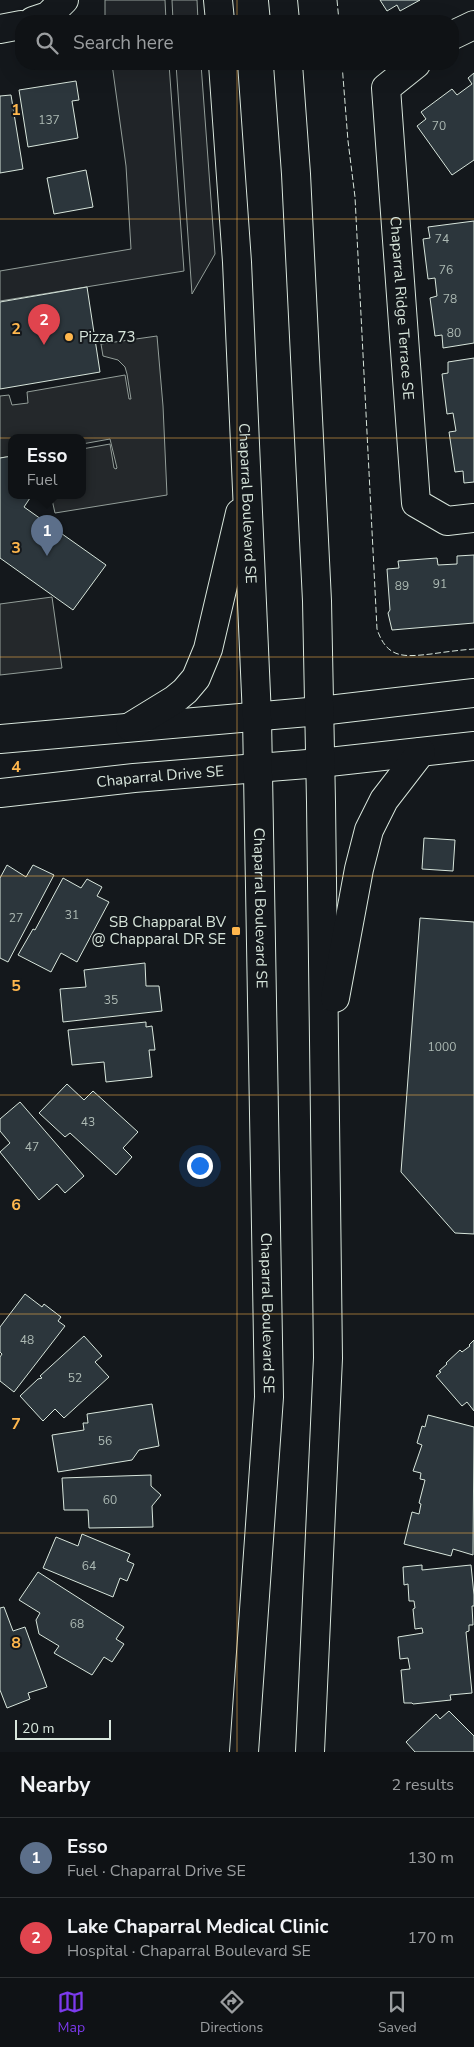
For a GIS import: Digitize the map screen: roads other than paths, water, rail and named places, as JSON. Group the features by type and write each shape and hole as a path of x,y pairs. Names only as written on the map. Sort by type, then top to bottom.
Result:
{"main road":[{"path":"49,15 64,0"},
{"path":"218,0 219,15"},
{"path":"283,0 284,15"},
{"path":"459,32 474,25"},
{"path":"0,29 15,26"},
{"name":"Chaparral Boulevard SE","path":"223,70 237,262 248,478 259,769 269,1397 244,1752"},
{"path":"288,70 296,174 317,601 325,1051 328,1358 310,1752"},
{"name":"Chaparral Ridge Terrace SE","path":"408,70 386,88 416,503 448,521 474,518"},
{"path":"130,727 163,708 185,691 196,678 203,663 216,620 248,478"},
{"path":"0,739 257,717 474,694"},
{"name":"Chaparral Drive SE","path":"0,793 134,778 320,763 474,746"},
{"path":"325,1051 366,839 384,800 421,752"}],"place":[{"name":"Pizza 73","path":"69,337"},
{"name":"Lake Chaparral Medical Clinic","path":"44,345"},
{"name":"Esso","path":"47,556"},
{"name":"SB Chapparal BV @ Chapparal DR SE","path":"236,931"}]}
